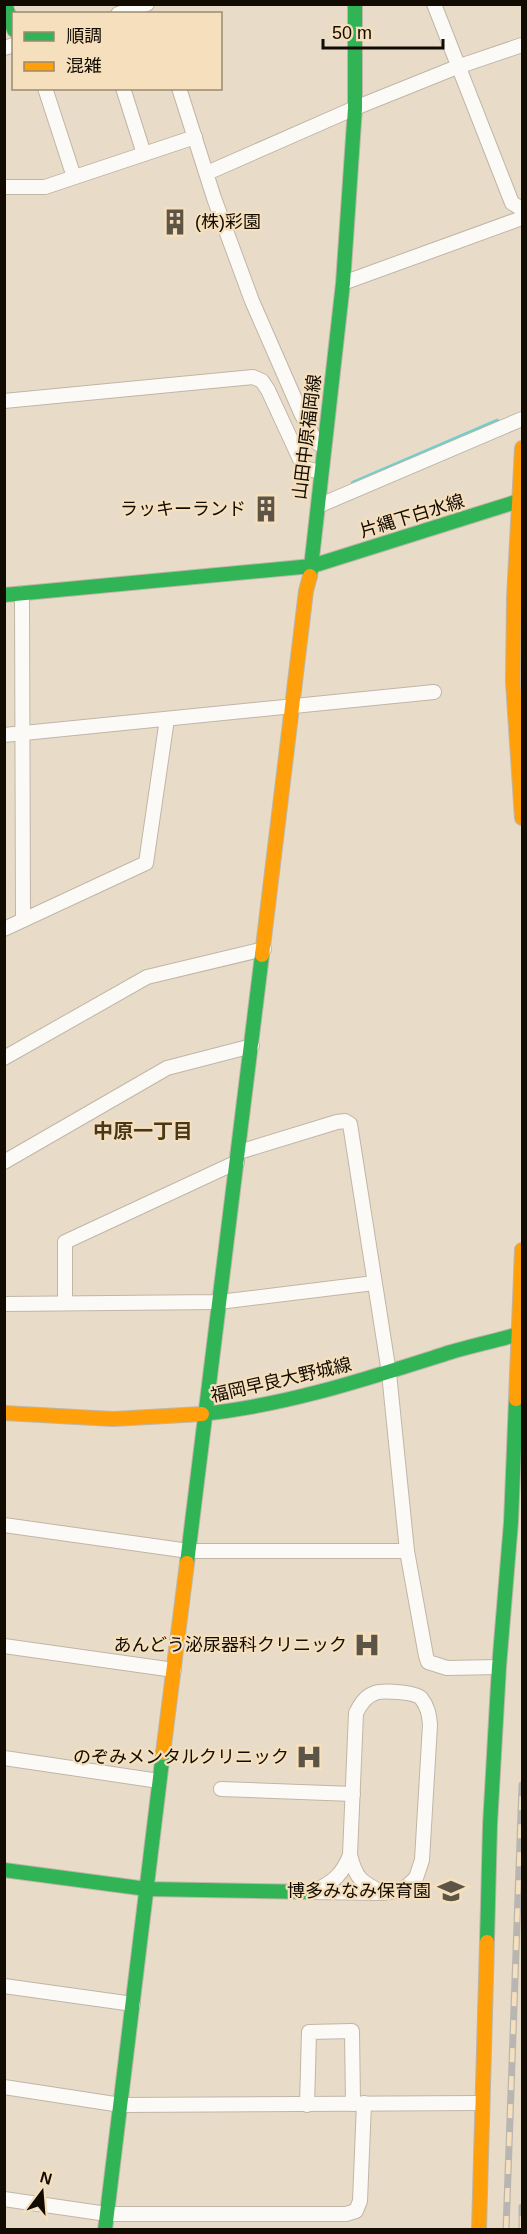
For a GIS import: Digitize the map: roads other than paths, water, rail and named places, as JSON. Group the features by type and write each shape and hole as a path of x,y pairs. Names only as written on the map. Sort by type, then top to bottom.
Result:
{"street":[{"path":"5,4 12,24"},
{"path":"124,12 149,4"},
{"name":"山田中原福岡線","path":"105,2229 264,949 306,591 312,566 343,283 355,108 355,4"},
{"path":"434,4 512,203 522,209"},
{"path":"207,173 355,108 457,67 522,45"},
{"path":"46,90 75,177"},
{"path":"124,90 144,154"},
{"path":"180,90 233,254 265,332 316,442 324,447"},
{"path":"4,187 45,187 195,137"},
{"path":"343,283 522,218"},
{"path":"4,401 253,377 262,381 268,390 304,468 321,472"},
{"path":"318,506 522,419"},
{"path":"522,448 514,598 513,682 522,818"},
{"name":"片縄下白水線","path":"312,566 521,500"},
{"path":"4,595 312,566"},
{"path":"22,593 23,921"},
{"path":"4,735 434,692"},
{"path":"4,928 146,863 167,719"},
{"path":"4,1058 147,977 264,949"},
{"path":"4,1161 167,1068 252,1046"},
{"path":"65,1304 65,1242 238,1157 337,1122 345,1121 350,1124 388,1373 407,1551 426,1656 428,1662 447,1668 499,1667"},
{"path":"479,2229 490,1824 499,1667 511,1522 521,1334 522,1250"},
{"path":"4,1304 219,1302 374,1283"},
{"name":"福岡早良大野城線","path":"4,1413 62,1420 205,1416 294,1399 388,1373 476,1344 521,1334"},
{"path":"4,1525 189,1551 407,1551"},
{"path":"4,1646 174,1670"},
{"path":"4,1870 147,1889 383,1893 403,1890 416,1878 422,1860 430,1725 428,1708 419,1696 406,1693 375,1692 363,1700 356,1713 351,1855 355,1873 364,1883 383,1893"},
{"path":"4,1758 159,1781"},
{"path":"221,1789 353,1794"},
{"path":"312,1892 331,1883 344,1871 351,1855"},
{"path":"4,1986 133,2004"},
{"path":"4,2199 107,2214 346,2214 356,2211 360,2201 358,2104 352,2031 309,2032 307,2105"},
{"path":"4,2087 121,2105 481,2103"}],"waterway":[{"path":"353,483 497,421"}],"railway":[{"path":"506,2230 522,1785"},
{"path":"522,2207 522,2230"}],"place":[{"name":"(株)彩園","path":"175,222"},
{"name":"ラッキーランド","path":"266,509"},
{"name":"あんどう泌尿器科クリニック","path":"367,1645"},
{"name":"のぞみメンタルクリニック","path":"309,1757"},
{"name":"博多みなみ保育園","path":"451,1891"}],"district":[{"name":"中原一丁目","path":"143,1131"}]}
